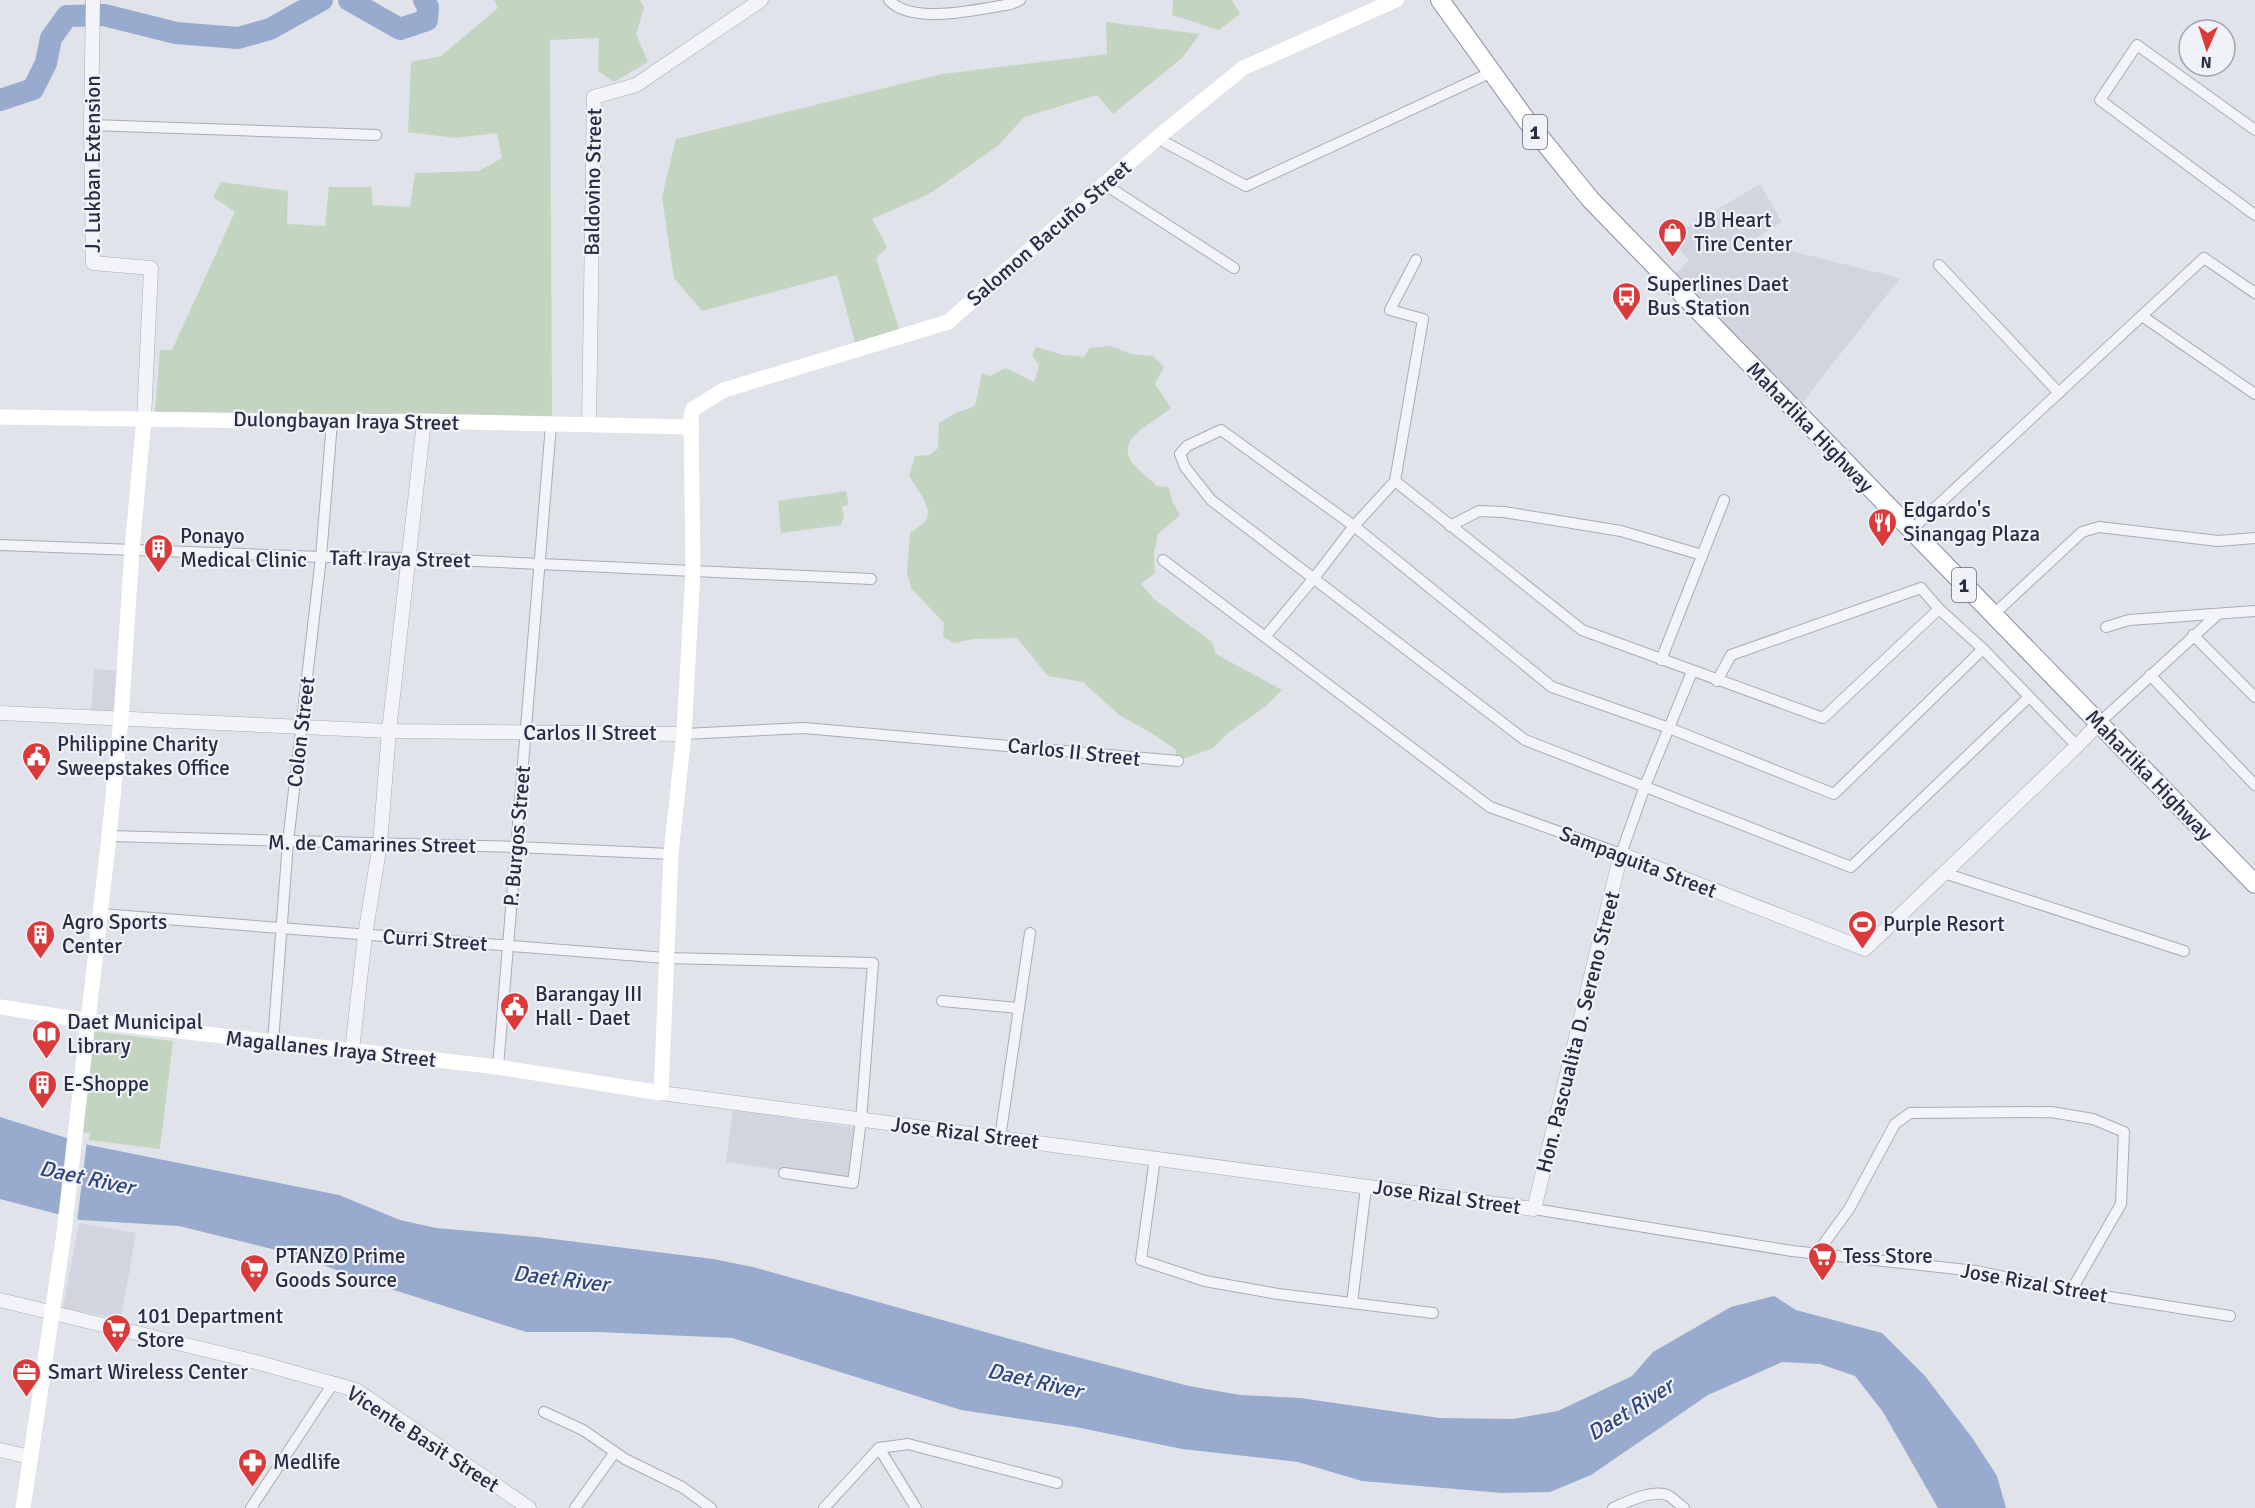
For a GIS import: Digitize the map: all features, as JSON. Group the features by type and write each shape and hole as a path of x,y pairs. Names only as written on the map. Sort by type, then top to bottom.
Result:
{"highway":[{"name":"Maharlika Highway","path":"1440,0 1527,121 1590,199 2255,884"}],"main road":[{"name":"Salomon Bacuño Street","path":"692,427 693,409 724,390 948,322 1156,138 1243,68 1396,0"},
{"name":"Dulongbayan Iraya Street","path":"0,417 332,422 424,421 692,427"},
{"path":"23,1508 64,1233 101,914 121,719 132,549 144,419"},
{"path":"661,1093 671,854 684,734 693,571 692,427"},
{"name":"Magallanes Iraya Street","path":"0,1007 88,1021 498,1067 661,1093"}],"street":[{"name":"Baldovino Street","path":"589,425 594,97 636,85 761,0"},
{"path":"889,0 894,6 904,11 936,14 988,8 1020,0"},
{"name":"J. Lukban Extension","path":"93,5 91,125 93,263 151,268 144,419"},
{"path":"2255,130 2137,45 2100,100 2255,215"},
{"path":"1156,138 1246,186 1492,72"},
{"path":"91,125 376,135"},
{"path":"1104,184 1234,268"},
{"path":"1911,530 2204,258 2255,293"},
{"path":"1265,637 1354,526 1395,481 1423,319 1390,310 1416,260"},
{"path":"1939,265 2059,393"},
{"path":"2142,316 2255,394"},
{"path":"352,1051 365,935 380,844 389,731 424,421"},
{"name":"Colon Street","path":"273,1042 288,842 321,557 332,422"},
{"name":"P. Burgos Street","path":"498,1067 551,425"},
{"path":"1983,649 1834,794 1669,728 1552,687 1354,526 1221,430 1187,446 1180,454 1185,467 1211,500 1525,740 1851,867 2029,697"},
{"path":"1395,481 1582,630 1823,718 1939,609"},
{"path":"1661,660 1724,500"},
{"path":"1450,526 1479,511 1504,512 1621,531 1702,555"},
{"path":"1993,615 2082,532 2099,526 2218,541 2255,538"},
{"name":"Taft Iraya Street","path":"0,545 540,563 871,579"},
{"name":"Sampaguita Street","path":"1162,560 1490,807 1622,854 1865,949 2077,746 2098,723"},
{"path":"1717,681 1731,655 1921,588 1939,609 1983,649 2077,746"},
{"path":"2106,627 2128,620 2255,611"},
{"path":"2098,723 2217,615"},
{"path":"2193,635 2255,697"},
{"path":"1622,854 1645,786 1692,672"},
{"path":"2150,675 2255,786"},
{"name":"Carlos II Street","path":"0,713 301,728 525,734 684,734 804,728 1178,761"},
{"name":"M. de Camarines Street","path":"109,836 516,847 671,854"},
{"name":"Hon. Pascualita D. Sereno Street","path":"1534,1209 1622,854"},
{"path":"1944,873 2184,951"},
{"name":"Curri Street","path":"101,914 666,958 873,963 861,1120"},
{"path":"1000,1138 1030,933"},
{"path":"942,1001 1019,1008"},
{"name":"Jose Rizal Street","path":"661,1093 1534,1209 1817,1253 1976,1271 2071,1291 2230,1316"},
{"path":"1817,1253 1849,1209 1895,1124 1910,1113 2051,1112 2093,1119 2124,1132 2121,1204 2071,1291"},
{"path":"784,1173 853,1183 861,1120"},
{"path":"1155,1158 1141,1260 1205,1281 1278,1294 1433,1313"},
{"path":"1352,1303 1366,1187"},
{"name":"Vicente Basit Street","path":"0,1300 356,1390 529,1508"},
{"path":"251,1508 334,1383"},
{"path":"544,1412 583,1430 615,1452 682,1487 711,1508"},
{"path":"824,1508 879,1448 908,1444 1057,1484"},
{"path":"879,1448 916,1508"},
{"path":"0,1450 30,1456"},
{"path":"574,1508 615,1452"},
{"path":"1613,1508 1630,1500 1658,1494 1667,1494 1684,1508"}],"shaded area":[{"path":"1760,184 1782,222 1751,241 1900,278 1802,403 1676,273 1689,260 1669,238"},
{"path":"94,669 121,671 118,716 91,715"},
{"path":"733,1110 857,1128 851,1180 726,1162"},
{"path":"79,1223 136,1233 121,1319 63,1308"}],"green space":[{"path":"494,0 640,0 644,8 636,34 648,62 614,82 598,71 599,38 550,40 552,416 155,412 160,350 172,350 235,212 213,197 221,182 288,191 287,224 325,226 329,187 371,187 373,205 410,207 415,173 479,171 502,158 497,133 455,138 408,132 411,62 441,56 498,8"},
{"path":"1173,0 1232,0 1240,14 1219,30 1172,15"},
{"path":"1106,22 1200,34 1182,58 1113,114 1097,95 1024,117 999,145 929,194 872,219 887,247 876,258 901,334 856,346 837,275 702,311 674,278 662,197 676,139 942,74 1107,54"},
{"path":"1110,346 1131,354 1153,356 1164,367 1155,384 1171,408 1141,430 1129,443 1128,451 1132,463 1157,486 1169,487 1172,501 1180,515 1158,534 1154,553 1155,573 1141,584 1154,599 1212,642 1216,654 1282,690 1266,706 1228,733 1213,748 1175,762 1176,750 1119,715 1083,682 1048,676 1017,638 973,639 954,643 943,637 944,623 911,588 907,572 910,533 925,522 929,512 909,476 915,456 930,455 938,448 939,423 955,413 975,406 982,373 990,376 1006,368 1034,382 1039,365 1032,355 1036,347 1063,355 1084,357 1090,348"},
{"path":"846,491 849,505 842,506 844,516 841,525 781,533 778,501"},
{"path":"91,1031 173,1041 160,1149 89,1140 90,1133 79,1132"}],"water":[{"name":"Daet River","path":"0,1117 89,1145 339,1195 400,1220 436,1228 537,1237 713,1259 753,1267 1046,1349 1189,1386 1240,1395 1300,1398 1440,1418 1513,1419 1558,1411 1632,1376 1653,1352 1731,1307 1774,1296 1796,1310 1882,1333 1925,1376 1973,1439 1997,1476 2006,1508 1938,1508 1883,1412 1855,1376 1820,1364 1782,1362 1708,1395 1591,1475 1550,1492 1502,1493 1362,1481 1298,1462 1182,1449 1076,1427 961,1410 732,1338 598,1332 526,1332 369,1282 296,1255 179,1226 80,1220 0,1199"}],"pier":[{"path":"71,1136 87,1141 77,1222 60,1218"}],"waterway":[{"path":"0,100 33,89 46,63 51,38 67,16 104,15 176,33 238,38 270,29 322,0"},
{"path":"349,0 400,29 427,20 428,7 424,0"}],"place":[{"name":"JB Heart Tire Center","path":"1673,258"},
{"name":"Superlines Daet Bus Station","path":"1626,322"},
{"name":"Edgardo's Sinangag Plaza","path":"1882,548"},
{"name":"Ponayo Medical Clinic","path":"159,574"},
{"name":"Philippine Charity Sweepstakes Office","path":"36,782"},
{"name":"Purple Resort","path":"1862,950"},
{"name":"Agro Sports Center","path":"41,960"},
{"name":"Barangay III Hall - Daet","path":"514,1032"},
{"name":"Daet Municipal Library","path":"46,1060"},
{"name":"E-Shoppe","path":"42,1110"},
{"name":"Tess Store","path":"1822,1282"},
{"name":"PTANZO Prime Goods Source","path":"254,1294"},
{"name":"101 Department Store","path":"116,1354"},
{"name":"Smart Wireless Center","path":"27,1398"},
{"name":"Medlife","path":"252,1488"}]}
